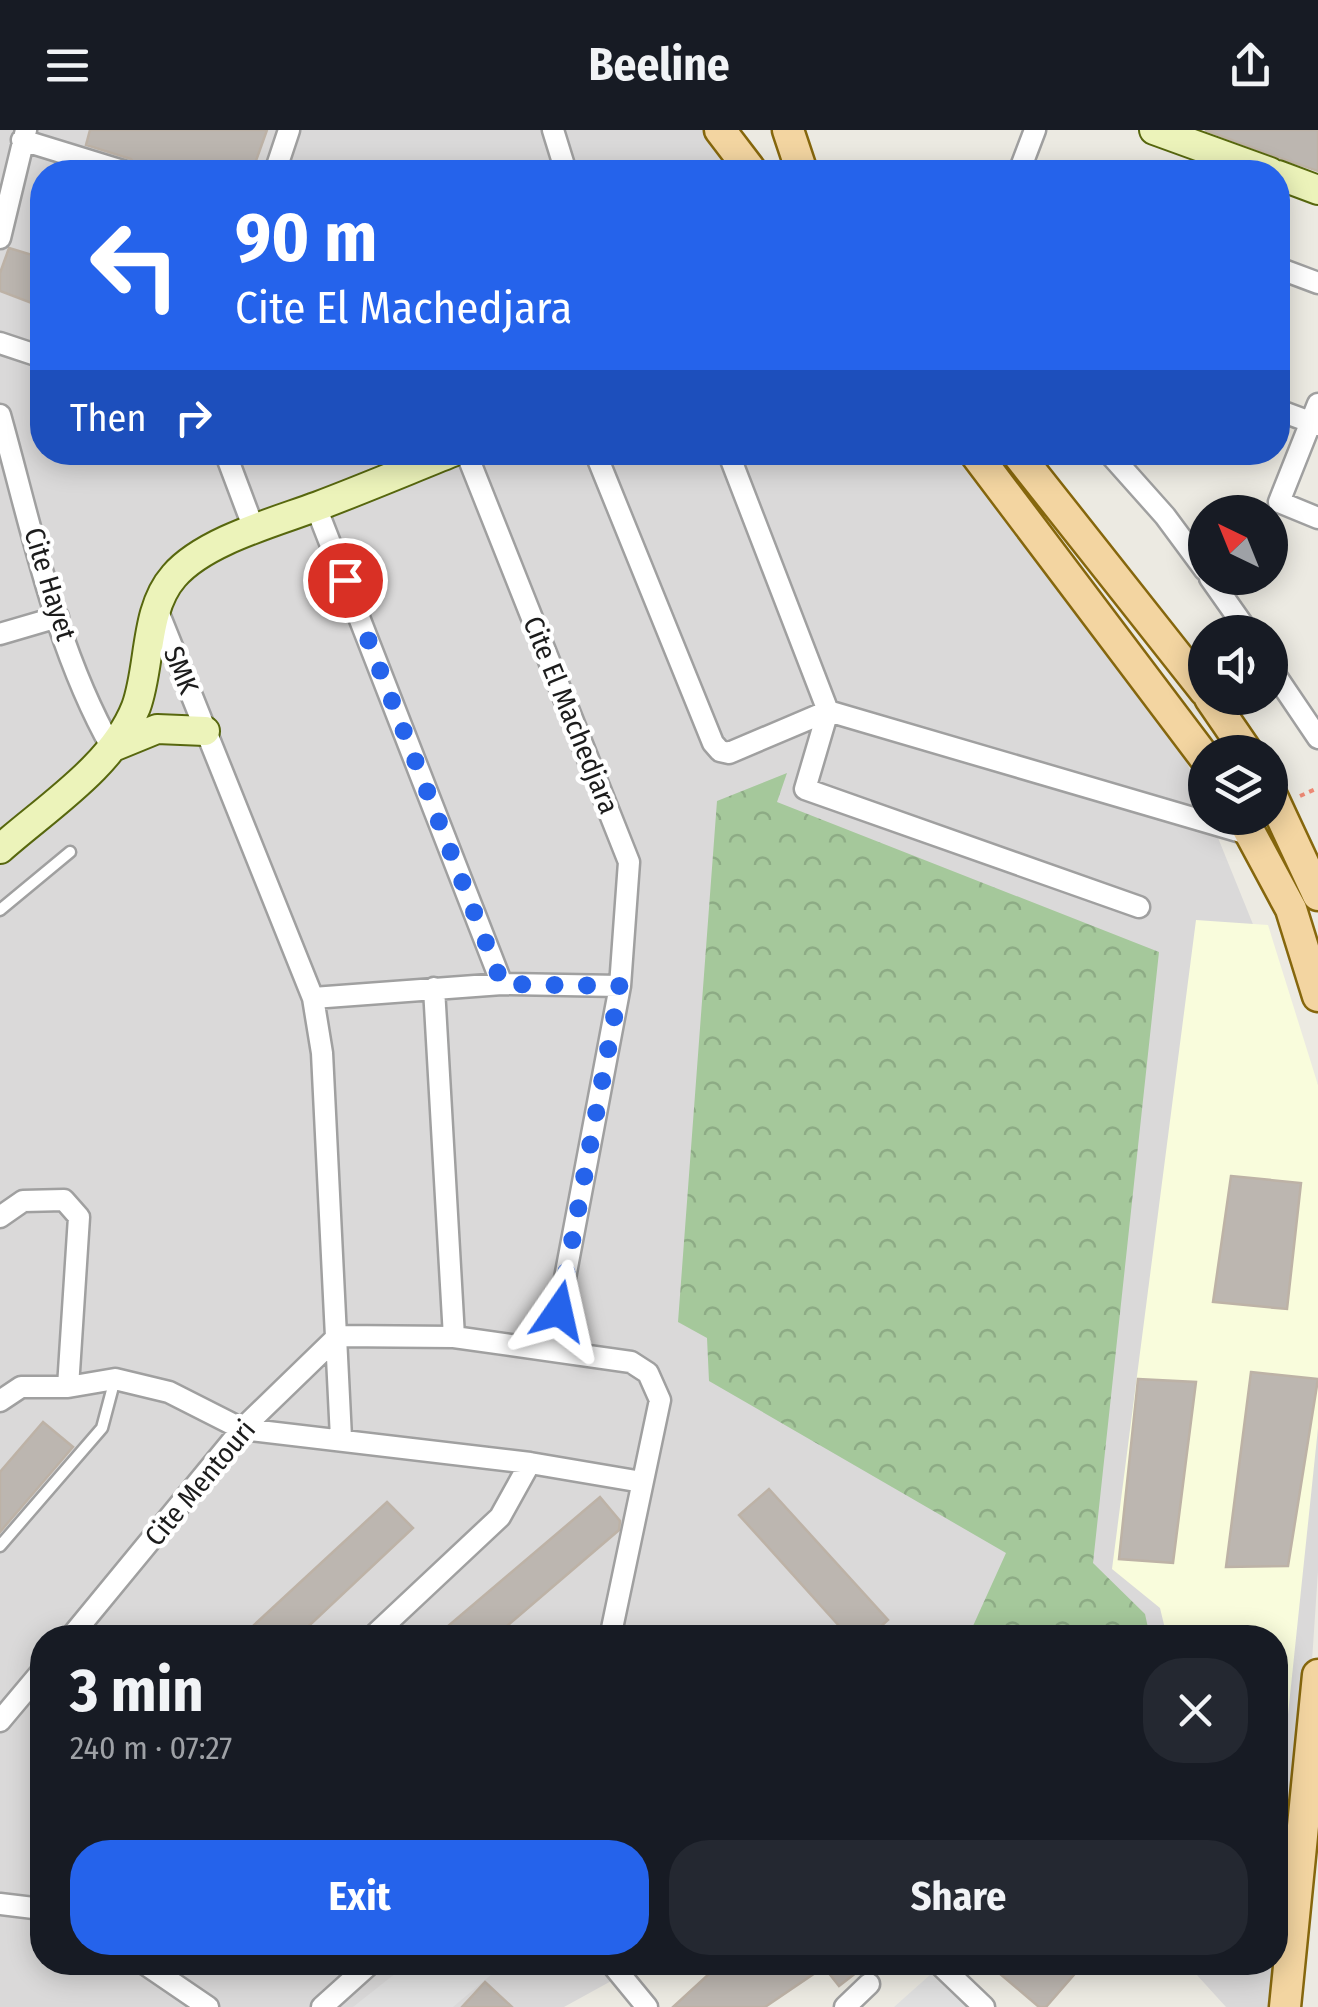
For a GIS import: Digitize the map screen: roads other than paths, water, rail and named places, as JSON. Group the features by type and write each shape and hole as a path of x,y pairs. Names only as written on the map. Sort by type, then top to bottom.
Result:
{"main road":[{"path":"720,130 743,160"},
{"path":"788,130 798,160"},
{"path":"1154,130 1237,160"},
{"path":"1290,180 1318,190"},
{"path":"0,849 112,748 136,707 157,609 167,585 185,565 254,529 421,465"},
{"path":"984,465 1188,735"},
{"path":"1026,465 1188,670"},
{"path":"112,748 157,729 205,731"},
{"path":"1288,831 1318,895"},
{"path":"1252,835 1291,910 1318,996"},
{"path":"1288,1968 1318,1675"},
{"path":"1284,2007 1287,1975"}],"street":[{"path":"279,160 289,130"},
{"path":"553,130 562,160"},
{"path":"1024,160 1035,130"},
{"path":"0,238 24,135 93,160"},
{"path":"1290,272 1318,283"},
{"path":"0,343 30,353"},
{"path":"1290,412 1316,417 1279,502 1318,518"},
{"name":"Cite Hayet","path":"0,414 4,448 58,617 92,709 112,748"},
{"path":"229,465 254,529"},
{"name":"Cite El Machedjara","path":"471,465 629,862 620,986 552,1347"},
{"path":"600,465 720,751 729,752 828,711 1188,810"},
{"path":"733,465 828,711 804,789 1139,908"},
{"path":"1120,465 1188,547"},
{"path":"316,507 502,984"},
{"name":"SMK","path":"157,609 205,731"},
{"path":"0,634 58,617"},
{"path":"1288,694 1318,738"},
{"path":"205,731 313,998 322,1053 341,1438"},
{"path":"313,998 502,984 620,986"},
{"path":"434,988 454,1337"},
{"path":"0,1216 23,1200 64,1200 79,1217 68,1387"},
{"path":"338,1336 454,1337 552,1347 631,1362 654,1381 660,1400 613,1625"},
{"name":"Cite Mentouri","path":"81,1625 242,1429 338,1336"},
{"path":"0,1401 22,1387 68,1387 116,1379 170,1392 242,1429 530,1463 642,1482"},
{"path":"385,1625 500,1517 530,1463"},
{"path":"0,1720 30,1685"},
{"path":"0,1904 30,1908"},
{"path":"161,1975 208,2007"},
{"path":"322,2007 358,1975"},
{"path":"621,1975 647,2007"},
{"path":"951,1975 984,2007"},
{"path":"845,2007 870,1984"}],"lane":[{"path":"0,910 70,852"},
{"path":"0,1546 102,1428 116,1379"}]}
